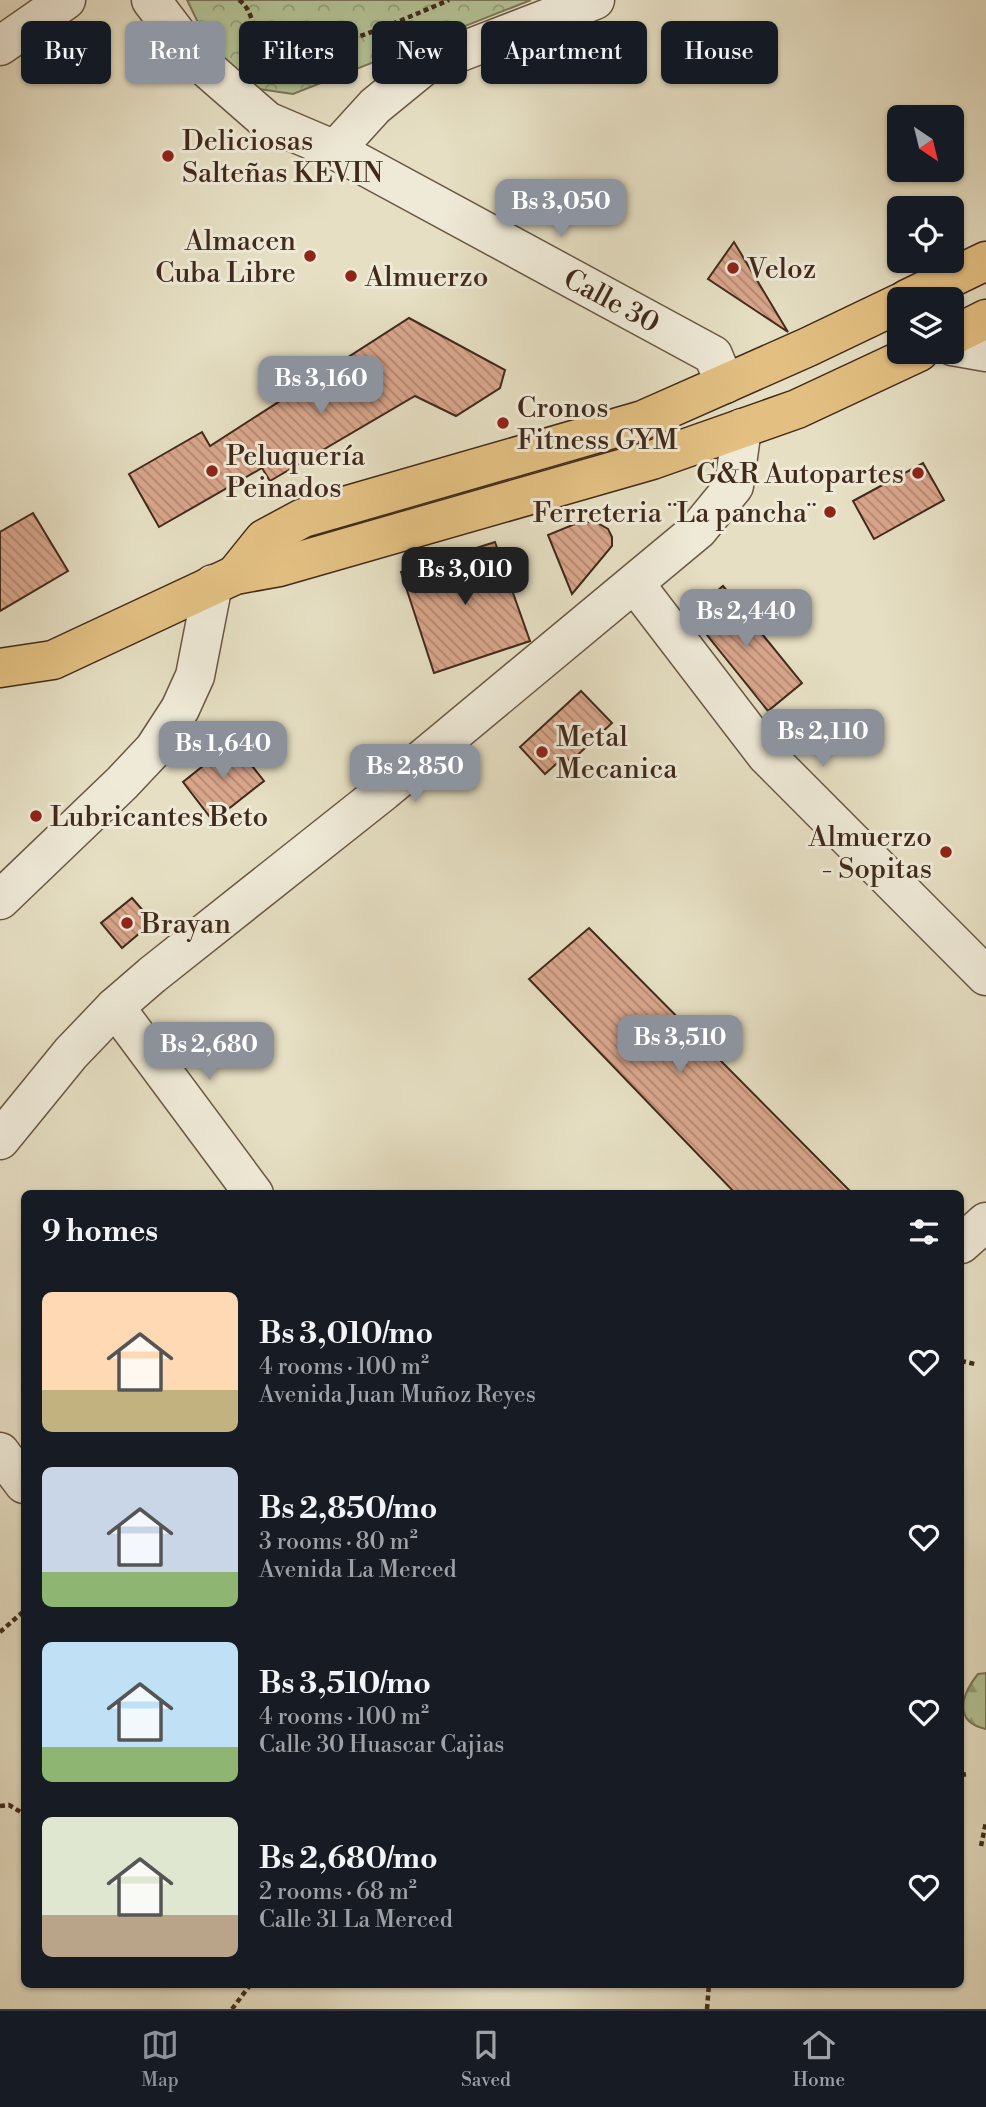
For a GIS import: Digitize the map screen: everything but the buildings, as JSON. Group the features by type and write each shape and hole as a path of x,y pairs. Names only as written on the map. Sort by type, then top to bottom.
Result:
{"main road":[{"path":"932,287 986,261"},
{"path":"224,580 264,539 303,518 643,420 887,309"},
{"path":"964,330 986,319"},
{"path":"0,668 53,660 224,580 279,567 639,464 797,409 893,364"},
{"path":"725,384 743,428"}],"street":[{"path":"0,46 65,0"},
{"name":"Calle 30","path":"151,0 195,58 267,121 335,150 713,355 725,384"},
{"path":"335,150 375,106 424,66 595,0"},
{"path":"964,348 986,352"},
{"path":"0,1140 71,1053 152,975 384,791 698,530 734,486 743,428"},
{"path":"0,900 155,749 180,709 195,676 224,580"},
{"path":"635,584 766,755 986,976"},
{"path":"116,1007 251,1190"},
{"path":"964,1241 986,1222"},
{"path":"0,1452 21,1480"}],"path":[{"path":"239,0 249,10 260,42 276,52 287,53 305,52 339,43 449,0"},
{"path":"964,1362 975,1364"},
{"path":"0,1632 21,1614"},
{"path":"964,1775 968,1774"},
{"path":"0,1806 9,1805 21,1812"},
{"path":"981,1846 986,1822"},
{"path":"232,2009 248,1988"},
{"path":"707,2009 709,1988"}],"green space":[{"path":"187,0 531,0 467,25 467,21 372,21 372,63 358,68 358,21 239,21 239,72 225,60 225,21 197,21"},
{"path":"253,84 318,84 293,94 259,89"},
{"path":"986,1673 986,1729 975,1725 964,1714 967,1690 978,1674"}],"place":[{"name":"Deliciosas Salteñas KEVIN","path":"168,156"},
{"name":"Almacen Cuba Libre","path":"310,256"},
{"name":"Veloz","path":"733,268"},
{"name":"Almuerzo","path":"351,276"},
{"name":"Cronos Fitness GYM","path":"503,423"},
{"name":"Peluquería Peinados","path":"212,471"},
{"name":"G&R Autopartes","path":"918,473"},
{"name":"Ferreteria ¨La pancha¨","path":"830,512"},
{"name":"Metal Mecanica","path":"542,752"},
{"name":"Lubricantes Beto","path":"36,816"},
{"name":"Almuerzo - Sopitas","path":"946,852"},
{"name":"Brayan","path":"127,923"}]}
